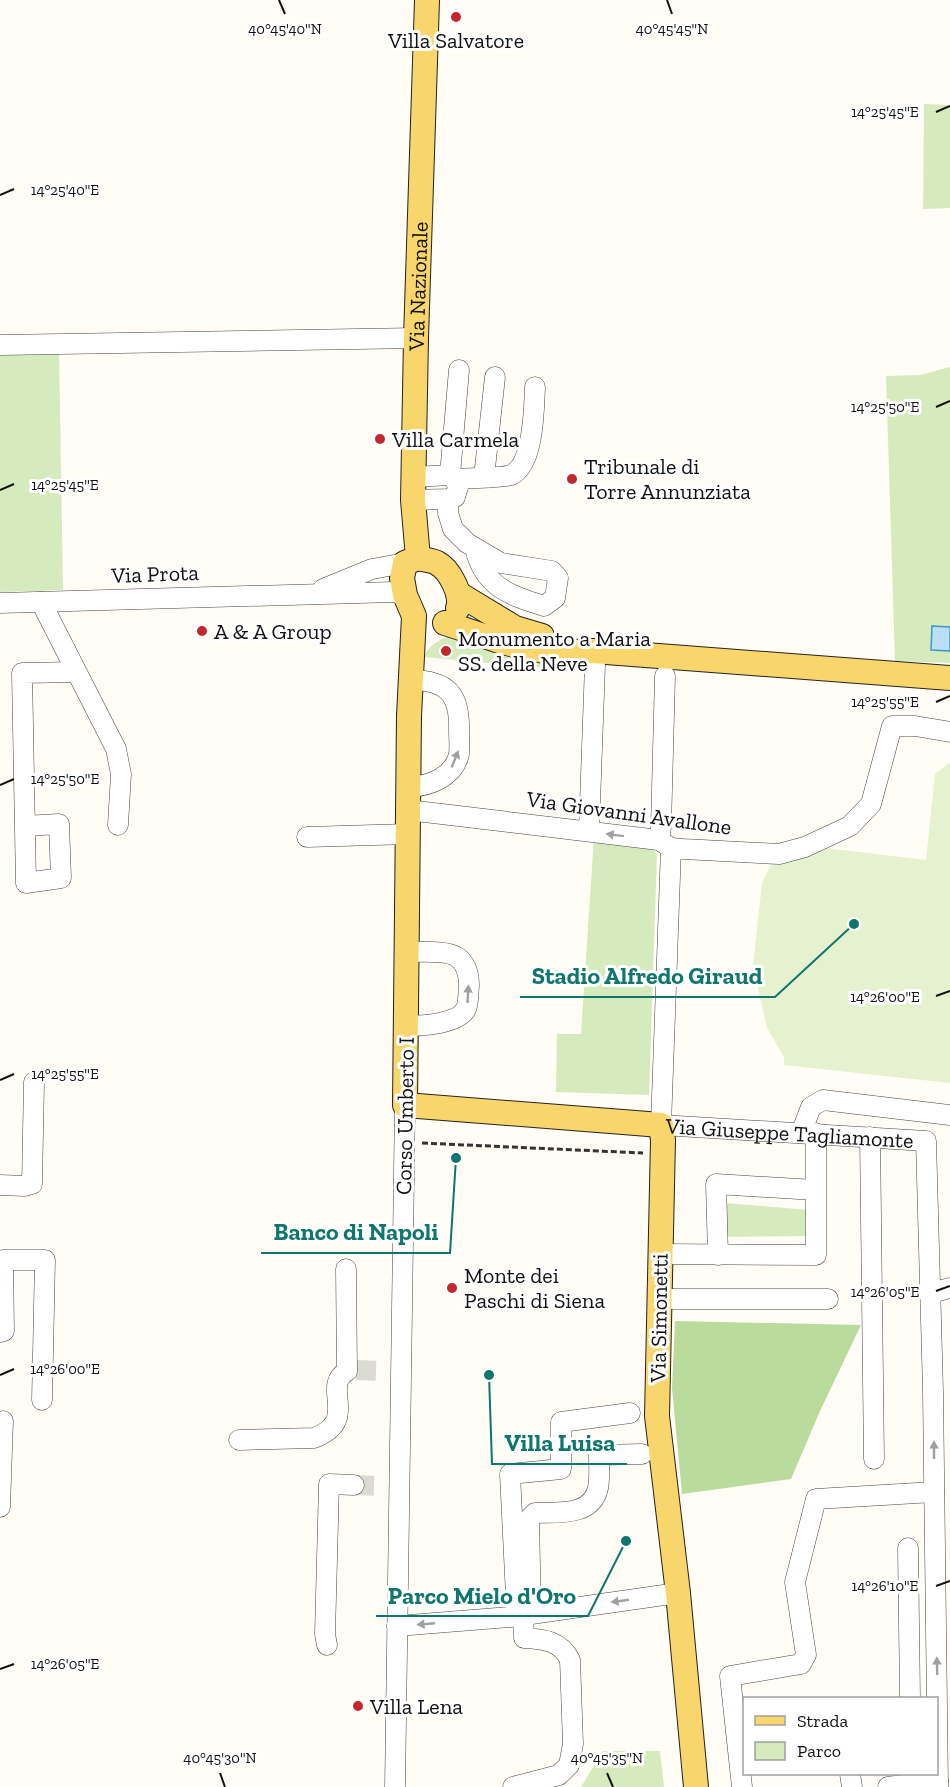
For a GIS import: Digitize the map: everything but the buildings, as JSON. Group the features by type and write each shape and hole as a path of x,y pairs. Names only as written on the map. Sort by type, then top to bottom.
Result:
{"main road":[{"name":"Via Nazionale","path":"412,561 416,338 427,0"},
{"path":"412,561 438,564 455,585 459,594 515,628 594,663"},
{"name":"Corso Umberto I","path":"405,1105 411,671 424,615 402,578 412,561"},
{"name":"Corso Umberto I","path":"424,615 455,615 460,603 459,594"},
{"path":"424,615 486,637 538,650 559,652 594,663 950,678"},
{"name":"Via Giuseppe Tagliamonte","path":"405,1105 661,1125"},
{"name":"Via Simonetti","path":"661,1125 663,1140 657,1416 678,1593 696,1787"}],"street":[{"path":"0,345 416,338"},
{"path":"413,488 448,499 455,497 458,487 452,477 459,370"},
{"path":"484,477 495,377"},
{"path":"413,488 452,477 511,475 520,466 532,441 535,387"},
{"path":"448,499 448,513 453,529 467,543 476,548"},
{"path":"312,593 372,569 412,561"},
{"name":"Via Prota","path":"0,603 394,592 424,615"},
{"path":"41,602 116,749 121,774 118,825"},
{"path":"589,831 594,663"},
{"path":"409,799 431,783 444,777 455,765 459,753 459,711 449,692 411,671"},
{"path":"25,826 22,673 76,672"},
{"name":"Via Simonetti","path":"661,1125 665,844 661,827 665,676"},
{"name":"Via Giovanni Avallone","path":"409,799 665,844 779,854 805,847 850,826 871,804 892,726 915,726 950,732"},
{"path":"307,837 408,834"},
{"path":"406,1026 455,1019 465,1011 468,1003 469,974 457,957 447,953 407,952"},
{"path":"0,1185 32,1184 34,1082"},
{"path":"660,1254 816,1255 815,1190 808,1133 811,1107 823,1100 950,1115"},
{"name":"Corso Umberto I","path":"395,1787 397,1626 392,1486 394,1371 405,1105"},
{"name":"Via Giuseppe Tagliamonte","path":"661,1125 926,1141 940,1291 942,1391 934,1492 942,1533 938,1784"},
{"path":"870,1137 874,1460"},
{"path":"718,1255 716,1184 815,1190"},
{"path":"0,1332 4,1331 3,1260 45,1260 42,1400"},
{"path":"239,1440 314,1438 335,1425 337,1380 340,1374 352,1370 346,1269"},
{"path":"659,1299 828,1299"},
{"path":"524,1615 510,1474 561,1469 561,1422 630,1413"},
{"path":"0,1507 3,1421"},
{"path":"513,1787 559,1775 569,1765 573,1744 570,1660 565,1649 544,1639 524,1638 529,1519 535,1513 574,1512 593,1501 598,1489 599,1455 642,1454"},
{"path":"327,1645 325,1634 328,1484 354,1485"},
{"path":"742,1787 730,1676 801,1664 806,1655 795,1582 816,1499 934,1492"},
{"path":"908,1548 910,1697"},
{"path":"397,1626 524,1615 678,1593"},
{"path":"888,1787 911,1779 938,1784"}],"path":[{"path":"415,1143 651,1153"}],"green space":[{"path":"924,104 950,105 950,208 923,209"},
{"path":"0,348 59,348 63,590 0,592"},
{"path":"950,367 950,663 895,661 886,376 920,375"},
{"path":"448,636 578,663 578,666 545,663 544,668 424,657 431,647"},
{"path":"950,762 950,1083 784,1065 784,1057 767,1028 753,966 762,883 771,864 825,848 926,860 935,774"},
{"path":"594,837 652,847 657,854 649,1095 556,1092 557,1034 581,1034"},
{"path":"725,1203 809,1210 810,1236 725,1237"},
{"path":"675,1321 861,1325 791,1479 682,1494 672,1388"},
{"path":"603,1751 660,1751 664,1787 581,1787"}],"water":[{"path":"932,626 950,627 950,651 931,650"}],"tunnel":[{"path":"356,1370 386,1371"},
{"path":"354,1485 384,1486"}],"place":[{"name":"Villa Salvatore","path":"456,17"},
{"name":"Villa Carmela","path":"380,439"},
{"name":"Tribunale di Torre Annunziata","path":"572,479"},
{"name":"A & A Group","path":"202,631"},
{"name":"Monumento a Maria SS. della Neve","path":"446,651"},
{"name":"Stadio Alfredo Giraud","path":"854,924"},
{"name":"Banco di Napoli","path":"456,1158"},
{"name":"Monte dei Paschi di Siena","path":"452,1288"},
{"name":"Villa Luisa","path":"489,1375"},
{"name":"Parco Mielo d'Oro","path":"626,1541"},
{"name":"Villa Lena","path":"358,1706"}]}
